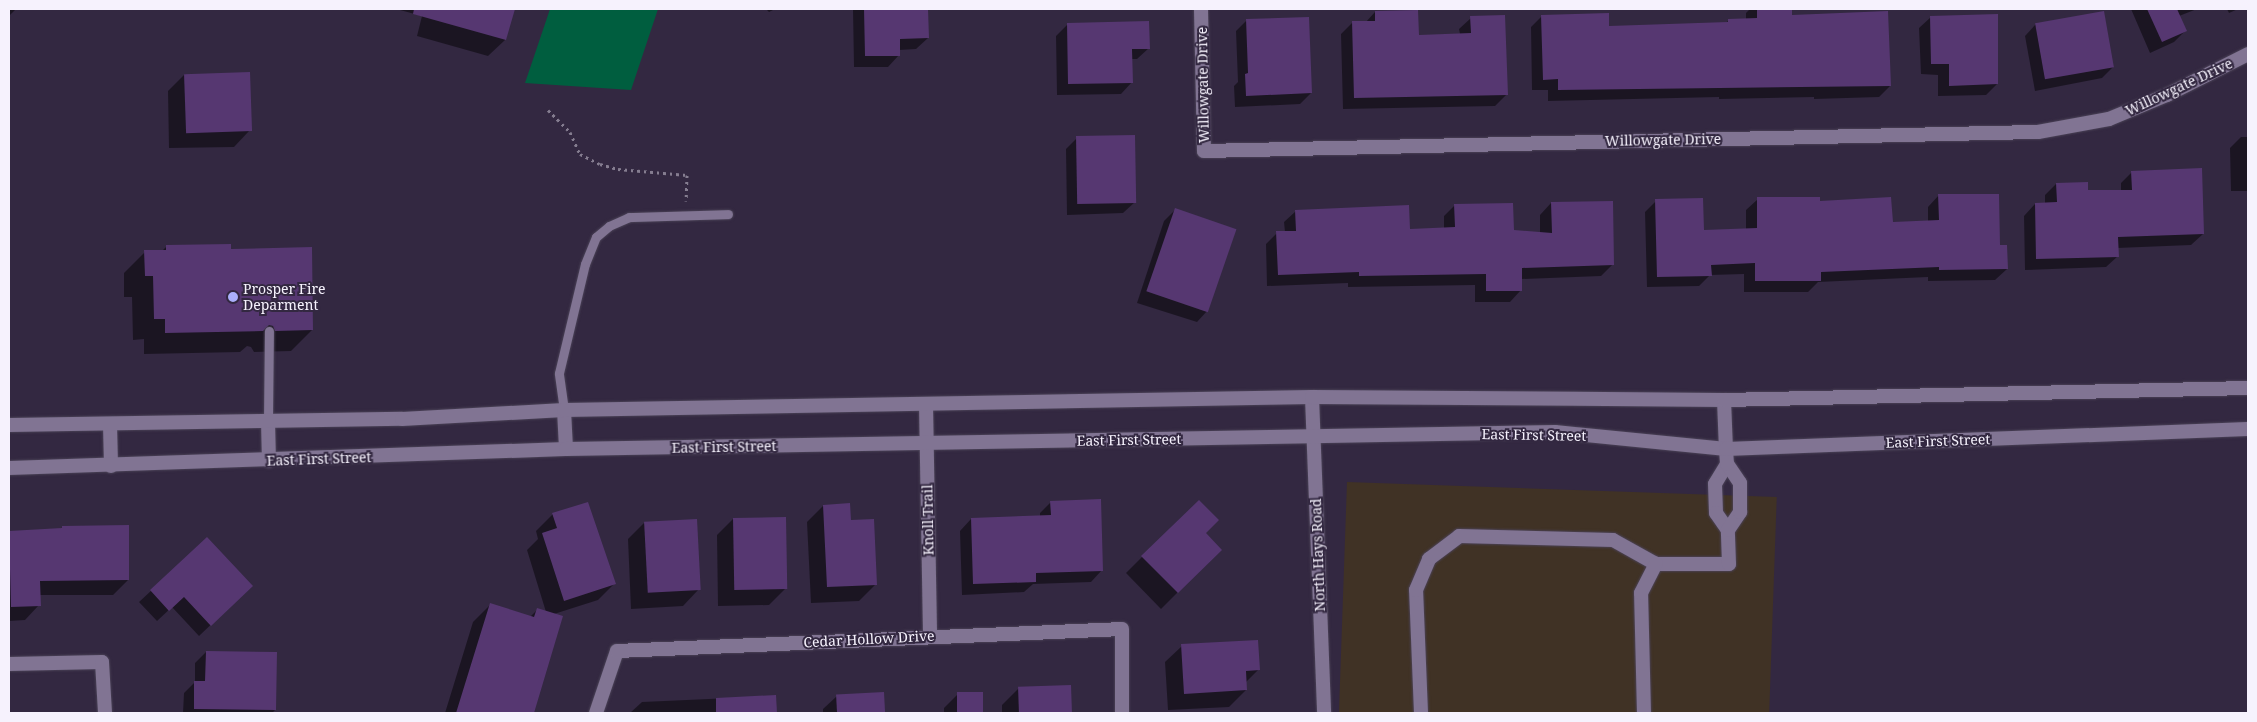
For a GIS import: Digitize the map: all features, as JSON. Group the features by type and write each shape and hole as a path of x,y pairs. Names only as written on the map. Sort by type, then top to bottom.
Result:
{"main road":[{"name":"Willowgate Drive","path":"1201,9 1204,151 2038,132 2109,119 2167,95 2248,54"},
{"path":"9,425 402,419 564,410 1312,397 1724,400 2248,388"},
{"name":"North Hays Road","path":"1312,397 1324,713"},
{"path":"1724,400 1727,464 1740,483 1740,512 1728,530"},
{"name":"Knoll Trail","path":"926,404 930,637"},
{"path":"564,410 566,449"},
{"path":"268,421 269,461"},
{"path":"110,424 111,466"},
{"name":"East First Street","path":"9,468 269,461 566,449 1555,432 1726,449 2248,428"},
{"path":"1421,713 1416,590 1428,559 1459,536 1613,540 1656,564 1729,564 1728,530 1716,513 1715,484 1727,464"},
{"path":"1644,713 1640,593 1656,564"},
{"name":"Cedar Hollow Drive","path":"596,713 617,651 1122,629 1122,713"},
{"path":"9,664 102,662 105,713"}],"lane":[{"path":"564,410 559,373 585,264 596,237 609,226 629,217 728,214"},
{"path":"268,421 269,331"}],"path":[{"path":"548,110 570,132 580,154 600,164 618,169 688,175 685,215"}],"shaded area":[{"path":"1347,482 1777,497 1769,713 1339,713"}],"green space":[{"path":"550,9 658,9 631,90 525,83"}],"building":[{"path":"414,9 515,9 506,40 413,14"},
{"path":"864,9 928,9 929,38 900,39 900,56 865,56"},
{"path":"1757,9 1792,9 1792,15 1888,11 1891,86 1558,90 1558,79 1543,80 1541,15 1609,13 1609,26 1728,22 1728,19 1757,18"},
{"path":"2147,9 2177,9 2187,31 2162,42"},
{"path":"1418,10 1419,35 1471,33 1470,16 1505,15 1508,95 1354,98 1352,21 1375,21 1375,11"},
{"path":"2104,11 2114,67 2045,79 2035,23"},
{"path":"1998,14 1998,84 1949,86 1949,64 1931,64 1930,16"},
{"path":"1309,17 1312,93 1246,96 1245,74 1248,73 1246,19"},
{"path":"1149,21 1150,49 1132,49 1133,83 1068,84 1067,23"},
{"path":"250,72 252,131 186,133 184,74"},
{"path":"1135,135 1136,203 1077,204 1076,136"},
{"path":"2202,168 2204,234 2118,237 2119,257 2036,259 2035,203 2057,202 2056,183 2088,182 2088,190 2132,190 2131,171"},
{"path":"1938,194 1999,194 2000,245 2007,245 2008,269 1939,270 1939,267 1821,272 1821,281 1755,281 1755,263 1711,265 1712,276 1657,277 1655,199 1703,198 1704,230 1757,228 1757,197 1820,197 1820,201 1891,197 1893,222 1939,220"},
{"path":"1613,201 1614,265 1522,268 1522,291 1486,291 1486,274 1359,276 1359,272 1278,275 1276,231 1296,231 1295,210 1409,205 1410,229 1455,227 1454,204 1513,203 1514,230 1552,233 1551,202"},
{"path":"1175,208 1236,229 1208,312 1146,291"},
{"name":"Prosper Fire Deparment","path":"231,244 231,249 312,247 313,330 275,331 273,326 269,325 263,331 165,333 165,319 154,319 153,276 145,276 144,250 166,250 166,245"},
{"path":"1101,499 1103,571 1036,573 1036,582 973,584 971,518 1051,515 1050,501"},
{"path":"1199,500 1219,520 1206,533 1222,550 1178,593 1141,556"},
{"path":"588,502 616,584 564,601 542,533 557,528 552,513"},
{"path":"850,503 851,520 874,519 877,585 827,587 823,505"},
{"path":"786,517 787,589 734,590 733,518"},
{"path":"697,519 701,590 648,593 644,522"},
{"path":"129,525 129,580 40,581 41,606 11,607 9,531 62,528 62,526"},
{"path":"207,537 253,586 211,626 184,597 169,611 150,590"},
{"path":"490,603 534,617 537,608 563,616 534,713 456,713"},
{"path":"1258,640 1260,670 1246,671 1247,690 1184,694 1181,644"},
{"path":"206,651 277,652 276,710 194,709 194,681 205,681"},
{"path":"1071,685 1072,713 1019,713 1018,687"},
{"path":"884,692 885,713 837,713 836,695"},
{"path":"957,692 983,692 983,713 957,713"},
{"path":"776,695 777,713 716,713 716,698"}],"place":[{"name":"Prosper Fire Deparment","path":"233,297"}]}
